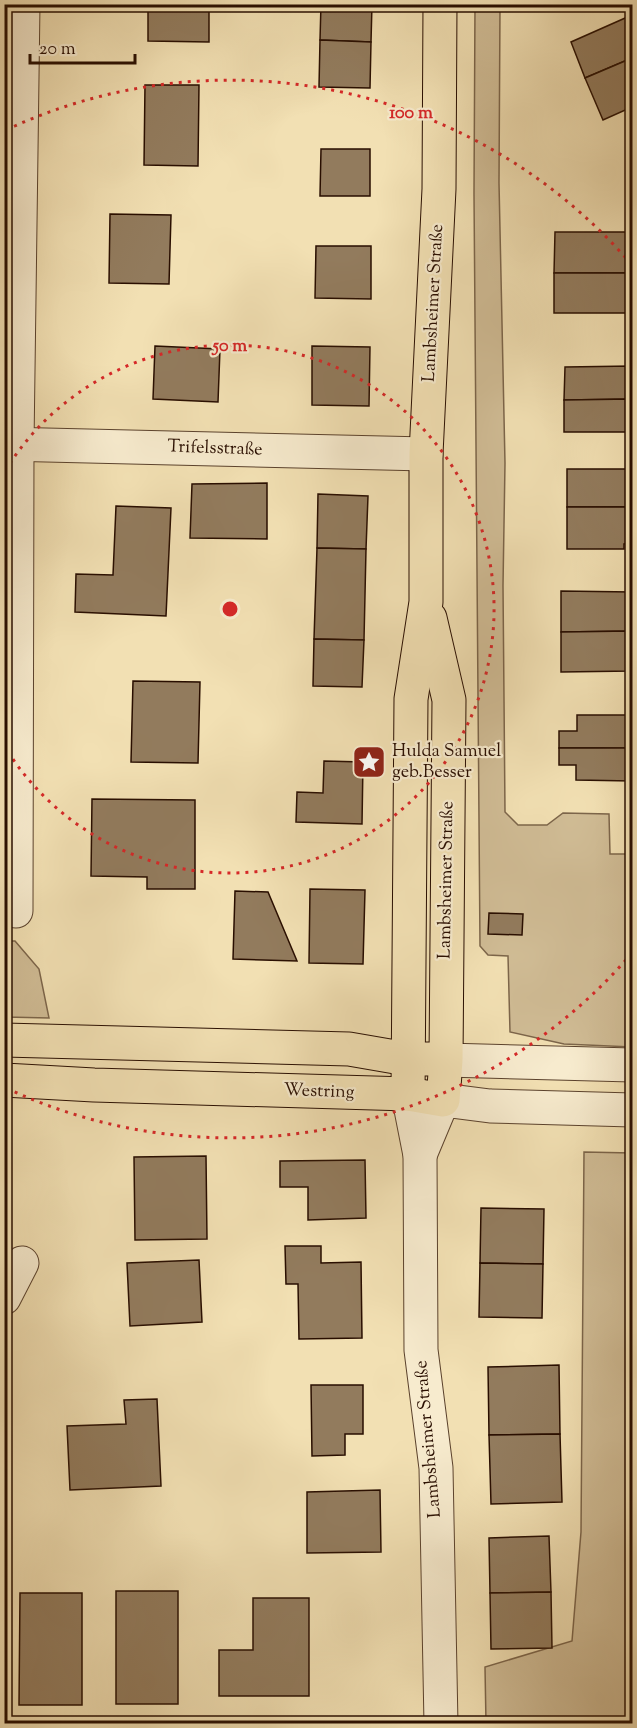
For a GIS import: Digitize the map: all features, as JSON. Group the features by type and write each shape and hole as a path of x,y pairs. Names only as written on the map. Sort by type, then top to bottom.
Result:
{"main road":[{"name":"Lambsheimer Straße","path":"408,1094 411,699 426,602 426,454 439,189 440,4"},
{"name":"Lambsheimer Straße","path":"426,602 449,700 446,1060 443,1100"},
{"path":"4,1040 349,1049 407,1059 446,1060"},
{"name":"Westring","path":"4,1080 94,1085 408,1094 443,1100"}],"street":[{"path":"16,911 10,444 23,4"},
{"name":"Trifelsstraße","path":"10,444 426,454"},
{"path":"446,1060 633,1065"},
{"name":"Lambsheimer Straße","path":"408,1094 420,1155 421,1350 436,1468 441,1724"},
{"name":"Lambsheimer Straße","path":"420,1155 443,1100"},
{"name":"Westring","path":"443,1100 490,1106 633,1110"},
{"path":"4,1298 22,1263"}],"shaded area":[{"path":"475,5 500,5 499,183 505,463 503,586 505,812 518,825 547,825 563,813 609,814 610,854 632,854 632,1047 564,1044 510,1032 508,956 488,955 480,946 474,194"},
{"path":"5,941 15,941 39,969 49,1018 5,1017"},
{"path":"584,1152 632,1153 632,1723 486,1723 485,1667 572,1641 581,1532"}],"building":[{"path":"148,4 209,4 209,42 148,41"},
{"path":"321,4 372,4 371,42 320,40"},
{"path":"632,15 632,58 585,78 571,42"},
{"path":"320,40 371,42 370,88 319,87"},
{"path":"632,58 632,107 603,120 585,78"},
{"path":"145,85 199,85 198,166 144,165"},
{"path":"321,149 370,149 370,196 320,196"},
{"path":"110,214 171,215 169,284 109,283"},
{"path":"555,232 632,232 632,273 554,273"},
{"path":"316,246 371,246 371,299 315,298"},
{"path":"554,273 632,273 632,313 554,313"},
{"path":"155,346 220,349 218,402 153,399"},
{"path":"312,346 370,347 369,406 312,405"},
{"path":"632,366 632,399 564,400 565,367"},
{"path":"632,399 632,432 564,432 564,400"},
{"path":"567,469 632,469 632,507 567,507"},
{"path":"267,483 267,539 190,538 192,484"},
{"path":"318,494 368,496 366,549 317,548"},
{"path":"116,506 171,508 166,616 75,612 76,574 113,575"},
{"path":"567,507 632,507 632,543 624,544 624,549 567,549"},
{"path":"317,548 366,549 364,640 314,639"},
{"path":"561,591 632,592 632,631 561,632"},
{"path":"632,631 632,671 561,672 561,632"},
{"path":"314,639 364,640 362,687 313,686"},
{"path":"133,681 200,682 198,763 131,762"},
{"path":"577,715 632,715 632,748 559,748 559,731 577,731"},
{"path":"559,748 632,748 632,781 576,780 576,765 559,765"},
{"path":"324,761 363,762 362,824 296,822 297,792 323,793"},
{"path":"92,799 195,800 195,889 147,889 147,877 91,876"},
{"path":"310,889 365,890 363,964 309,963"},
{"path":"235,891 268,892 297,961 233,959"},
{"path":"489,913 523,914 522,935 488,934"},
{"path":"206,1156 207,1239 135,1240 134,1157"},
{"path":"365,1160 366,1218 308,1220 308,1187 280,1187 280,1161"},
{"path":"481,1208 544,1209 543,1264 480,1263"},
{"path":"285,1246 321,1246 321,1263 361,1262 362,1338 299,1339 298,1284 286,1284"},
{"path":"199,1260 202,1322 130,1326 127,1263"},
{"path":"480,1263 543,1264 542,1318 479,1317"},
{"path":"559,1365 560,1434 489,1435 488,1367"},
{"path":"311,1385 363,1385 363,1434 345,1434 345,1455 312,1456"},
{"path":"157,1399 161,1486 70,1490 67,1426 126,1424 124,1400"},
{"path":"560,1434 562,1502 491,1504 489,1435"},
{"path":"380,1490 381,1552 307,1553 307,1492"},
{"path":"549,1536 551,1592 490,1593 489,1538"},
{"path":"116,1591 178,1591 178,1704 116,1704"},
{"path":"551,1592 552,1648 491,1649 490,1593"},
{"path":"20,1593 82,1593 82,1705 19,1705"},
{"path":"253,1598 309,1598 309,1696 219,1696 219,1650 253,1650"}],"place":[{"name":"Hulda Samuel geb.Besser","path":"369,762"}]}
